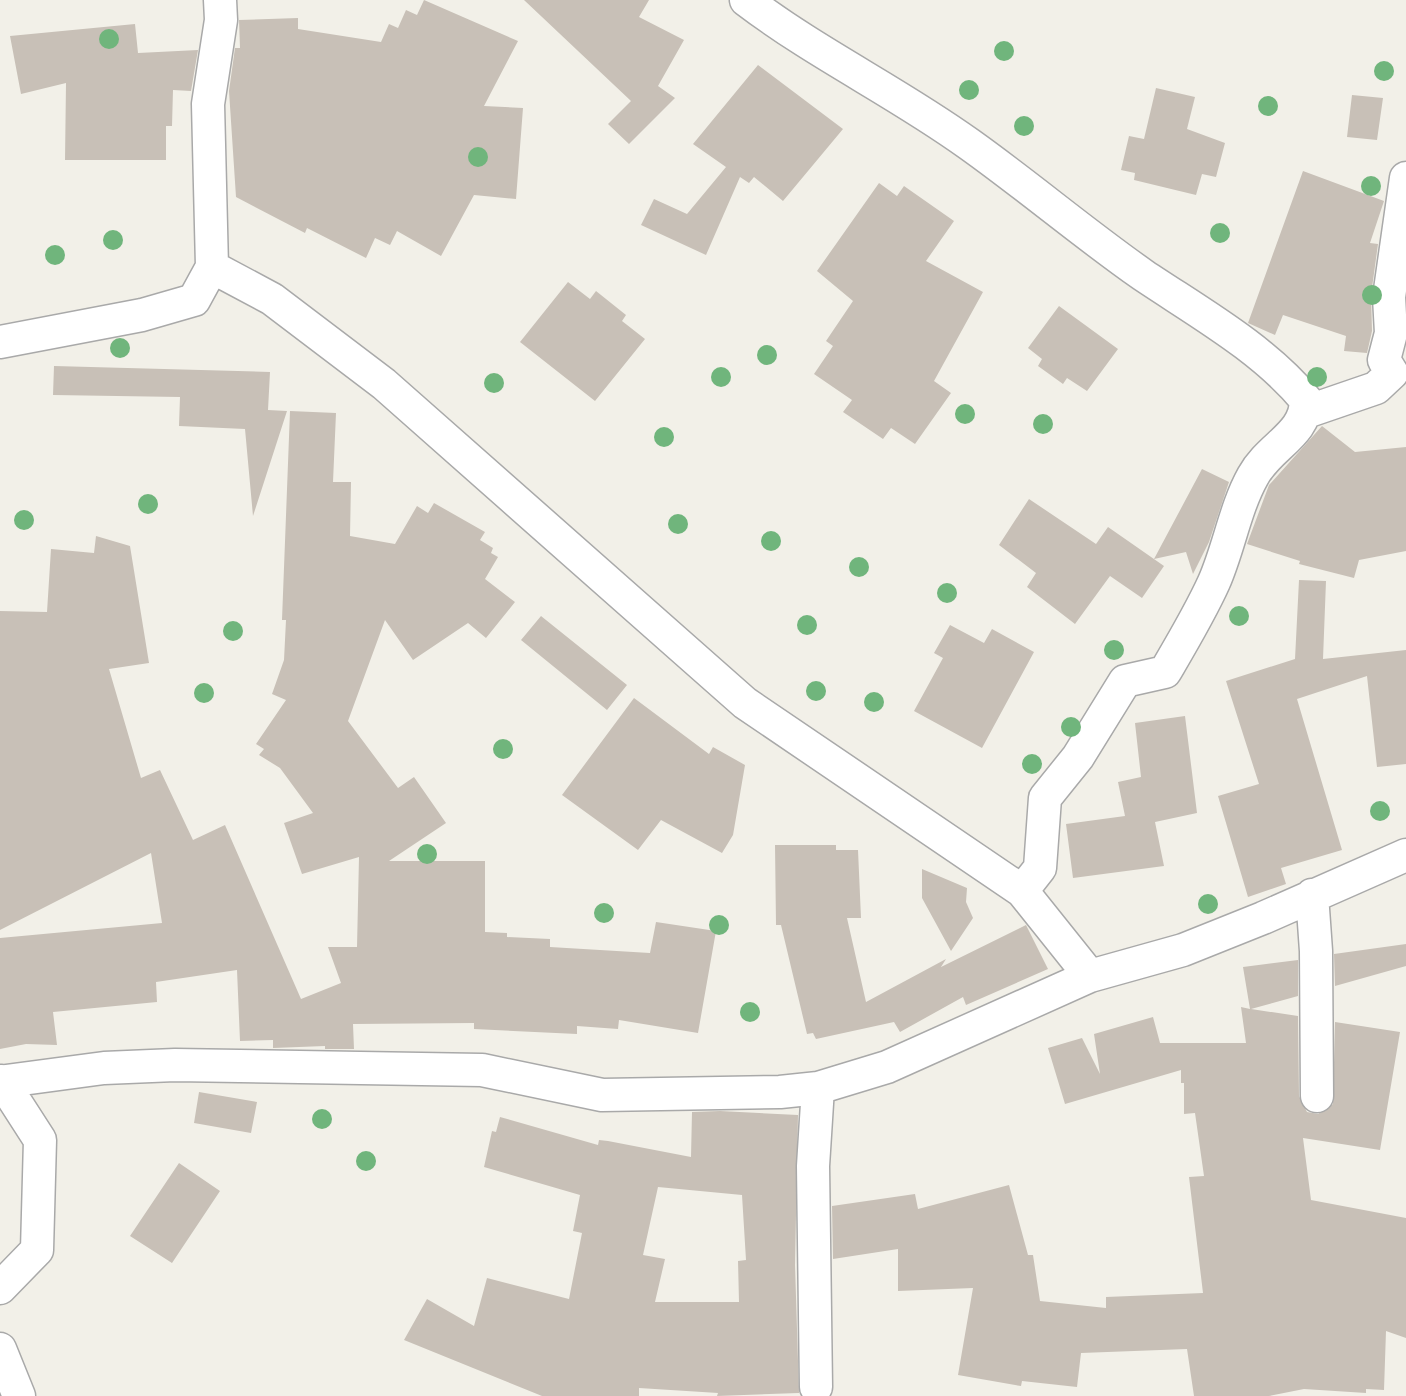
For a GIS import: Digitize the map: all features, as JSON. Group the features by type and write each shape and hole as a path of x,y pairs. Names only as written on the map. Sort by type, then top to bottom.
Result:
{"street":[{"path":"0,342 142,315 194,300 212,267 208,104 221,20 220,0"},
{"path":"746,0 842,67 892,94 969,144 1059,215 1244,344 1292,382 1306,400 1306,412 1299,428 1269,452 1252,478 1214,582 1166,672 1125,681 1078,757 1045,798 1040,868 1022,891"},
{"path":"1306,412 1376,388 1392,373 1384,360 1391,333 1389,298 1406,178"},
{"path":"212,267 272,299 383,384 745,703 1022,891 1090,976"},
{"path":"0,1287 37,1250 40,1140 1,1081 104,1068 175,1065 482,1070 601,1095 780,1092 818,1088 887,1067 1090,976 1183,950 1406,855"},
{"path":"1312,895 1316,951 1317,1096"},
{"path":"816,1387 813,1166 818,1088"},
{"path":"0,1349 19,1396"}],"building":[{"path":"424,0 518,41 484,106 523,108 516,199 474,195 441,256 397,231 390,245 375,238 366,258 307,228 305,233 236,197 229,91 235,48 240,48 239,20 298,18 298,29 381,42 389,24 398,28 406,10 417,15"},
{"path":"524,0 649,0 639,17 684,40 658,86 675,98 629,144 608,124 631,101"},
{"path":"135,24 138,53 198,50 191,91 173,90 172,126 166,126 166,160 65,160 66,83 21,94 10,36"},
{"path":"758,65 843,129 783,201 754,177 749,183 740,177 706,255 641,225 654,199 687,214 726,167 693,144"},
{"path":"1156,88 1195,97 1187,129 1225,143 1216,177 1202,174 1196,195 1134,180 1135,173 1121,170 1129,136 1144,139"},
{"path":"1352,95 1383,98 1377,140 1347,137"},
{"path":"1303,171 1384,201 1370,243 1378,244 1371,295 1372,331 1367,353 1344,351 1346,336 1283,315 1275,335 1248,323"},
{"path":"879,183 897,196 904,186 954,221 926,261 983,292 934,381 951,393 915,444 891,428 883,439 843,412 852,400 814,374 833,346 826,341 853,301 817,271"},
{"path":"568,282 590,299 596,291 626,315 622,321 645,339 595,401 520,342"},
{"path":"1059,306 1118,349 1087,391 1067,378 1063,384 1038,366 1042,359 1028,348"},
{"path":"54,366 270,372 268,410 287,411 253,516 245,429 179,426 180,397 53,395"},
{"path":"290,411 336,413 333,482 351,482 350,536 395,544 417,506 428,513 434,503 485,532 480,540 493,548 491,553 498,557 485,579 515,602 486,638 468,623 413,660 385,620 348,721 398,788 414,777 446,823 389,861 485,861 485,932 507,933 507,937 550,939 550,947 650,953 656,922 716,931 698,1033 619,1020 618,1029 577,1026 577,1034 474,1029 474,1023 353,1024 354,1049 325,1049 325,1046 273,1048 273,1040 240,1041 237,970 156,982 157,1002 53,1012 57,1045 26,1044 0,1049 0,938 162,923 151,853 0,930 0,611 47,612 51,549 94,553 96,536 130,546 149,663 109,669 141,778 160,770 193,840 225,825 301,999 341,983 328,947 357,947 359,857 302,874 284,823 313,813 280,768 259,755 264,749 256,744 286,700 272,694 284,660 286,620 282,620"},
{"path":"1322,426 1355,452 1406,447 1406,551 1359,560 1354,578 1299,564 1300,561 1247,544 1269,485"},
{"path":"1202,469 1229,482 1209,542 1193,574 1186,552 1154,559"},
{"path":"1029,499 1096,544 1108,527 1164,566 1142,598 1110,576 1075,624 1027,587 1036,573 999,545"},
{"path":"1299,580 1326,581 1323,659 1406,650 1406,764 1377,767 1367,676 1297,699 1342,850 1281,868 1286,884 1248,897 1218,796 1259,784 1226,681 1295,659"},
{"path":"541,616 627,685 607,710 521,640"},
{"path":"950,625 984,643 992,629 1034,652 982,748 914,711 943,658 934,653"},
{"path":"634,698 709,754 713,747 745,765 733,835 722,853 661,820 638,850 562,795"},
{"path":"1185,716 1197,813 1155,822 1164,866 1073,878 1066,824 1125,816 1118,782 1141,777 1135,723"},
{"path":"775,845 836,845 836,850 858,850 861,918 847,918 866,1002 946,959 941,967 1026,925 1048,969 966,1005 963,997 900,1032 894,1022 816,1039 813,1033 807,1034 781,925 776,925"},
{"path":"922,869 967,888 966,902 973,918 951,951 922,898"},
{"path":"1406,944 1406,966 1335,986 1334,954"},
{"path":"1298,960 1298,996 1251,1009 1298,1016 1299,1096 1307,1112 1318,1114 1333,1104 1335,1022 1400,1032 1380,1150 1303,1138 1311,1200 1406,1218 1406,1338 1386,1331 1384,1390 1366,1389 1366,1393 1304,1389 1269,1396 1194,1396 1187,1349 1081,1353 1077,1387 1022,1381 1021,1386 958,1375 973,1288 898,1291 898,1249 833,1259 832,1206 915,1194 918,1209 1009,1185 1028,1255 1033,1255 1040,1301 1106,1308 1106,1297 1203,1293 1189,1177 1204,1176 1195,1113 1184,1114 1184,1083 1181,1083 1181,1070 1065,1104 1048,1048 1082,1038 1100,1074 1094,1034 1153,1017 1160,1043 1246,1043 1241,1007 1250,1009 1243,967"},
{"path":"199,1092 257,1102 251,1133 194,1123"},
{"path":"692,1112 798,1115 795,1265 799,1393 717,1396 718,1393 639,1388 639,1396 542,1396 404,1340 427,1299 474,1326 487,1278 569,1299 582,1233 573,1231 580,1195 484,1167 492,1131 496,1132 500,1117 598,1145 599,1140 608,1141 691,1157","holes":["658,1187 742,1195 746,1260 738,1261 739,1302 655,1302 665,1259 643,1255"]},
{"path":"179,1163 220,1191 172,1263 130,1236"}]}
